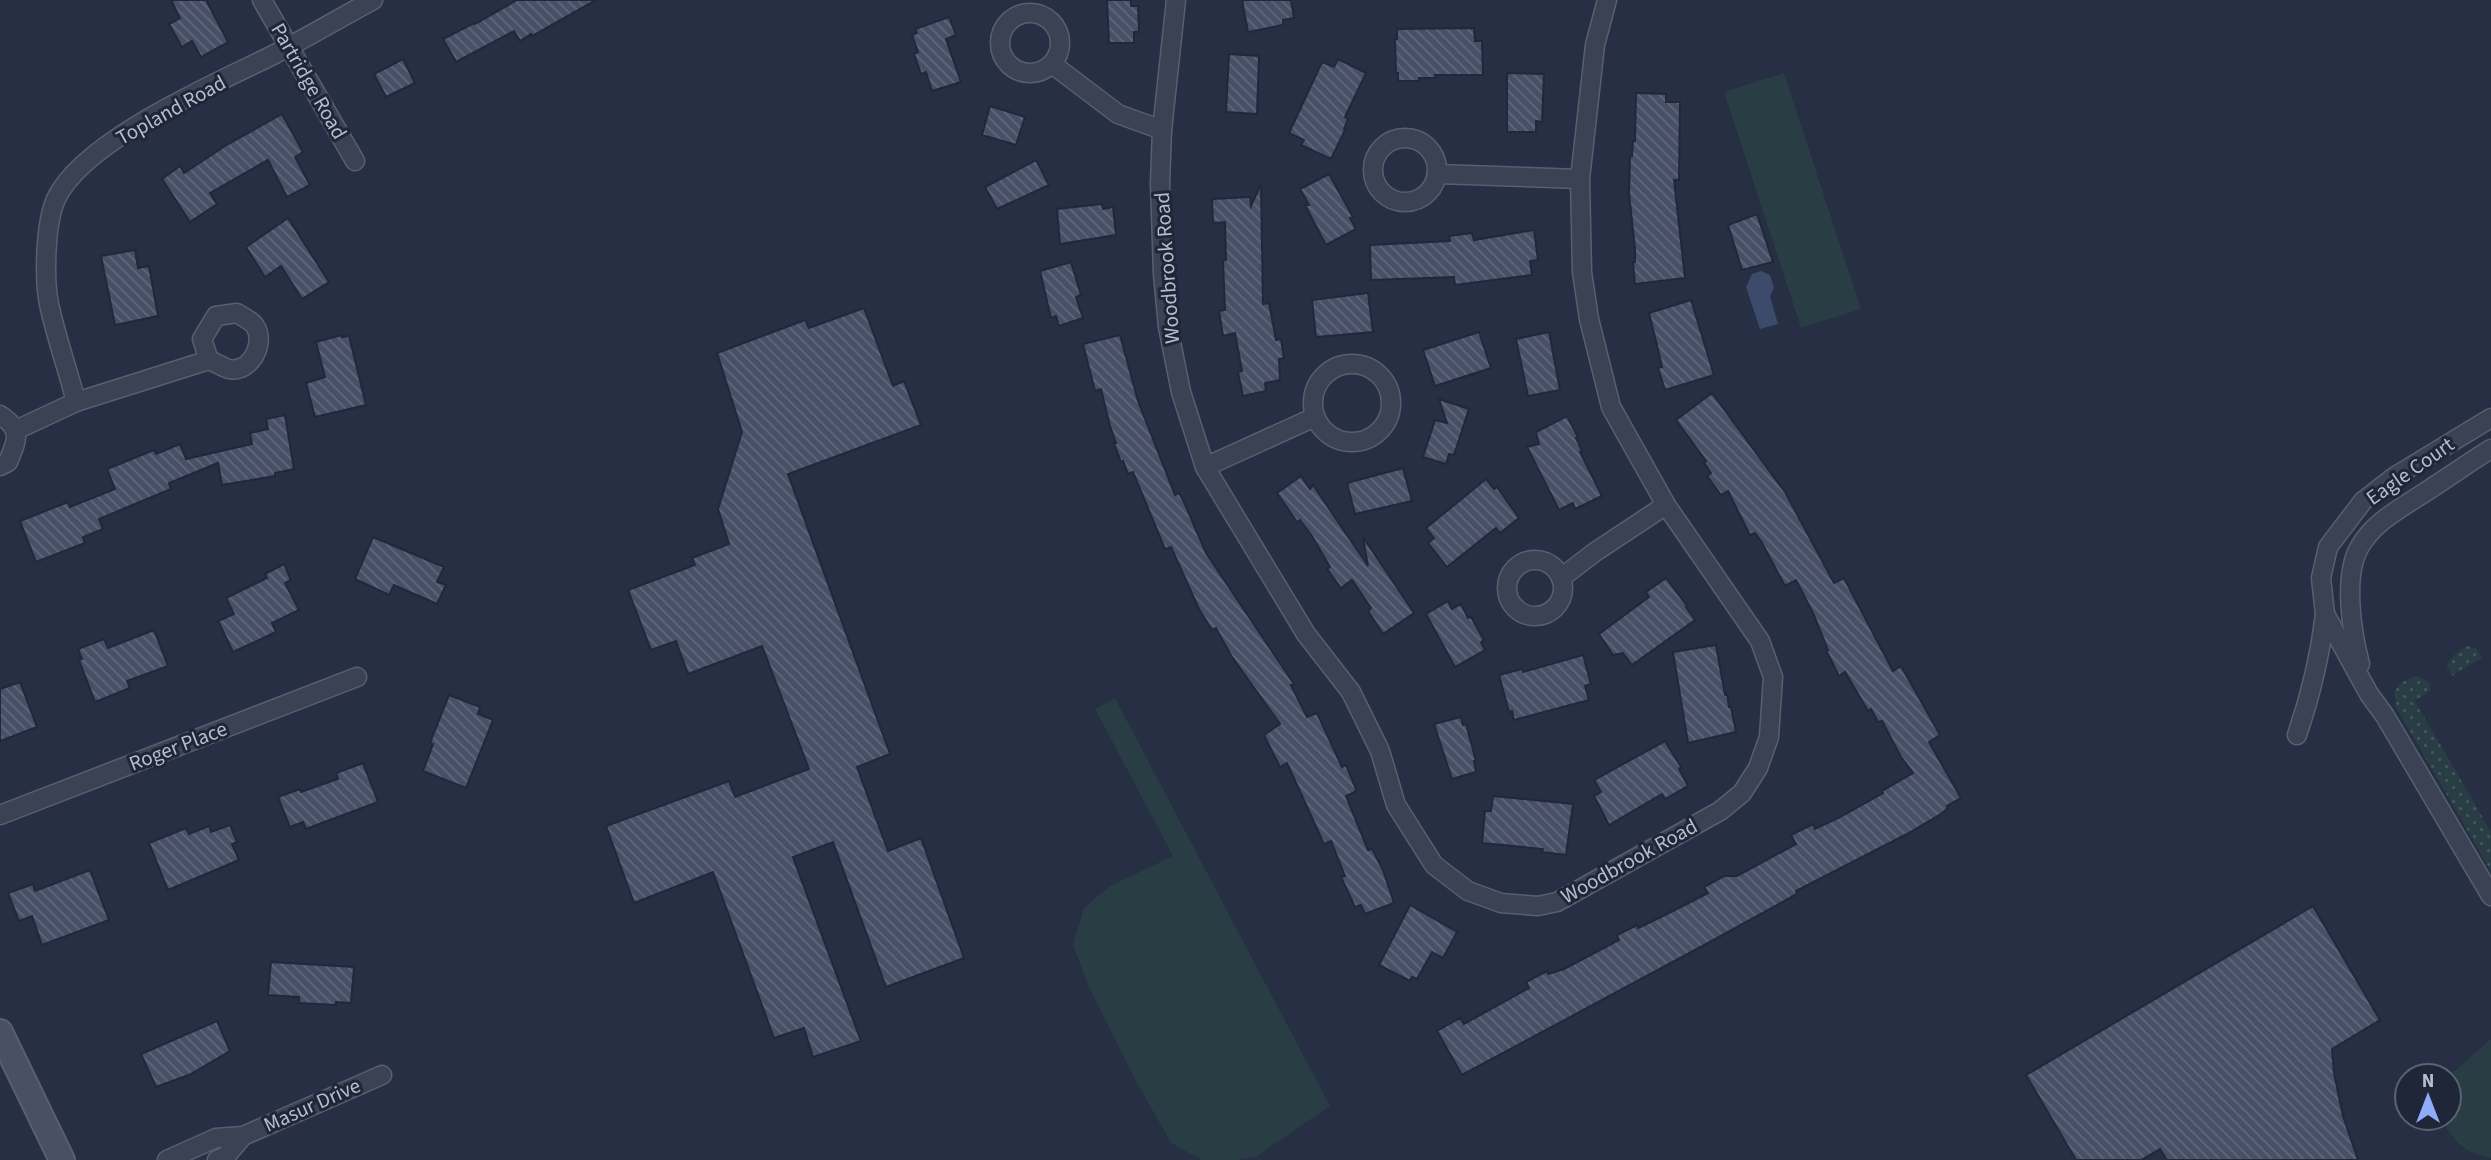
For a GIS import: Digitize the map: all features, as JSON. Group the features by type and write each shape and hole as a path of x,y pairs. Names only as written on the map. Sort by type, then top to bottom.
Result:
{"main road":[{"path":"0,1032 62,1160"}],"street":[{"name":"Partridge Road","path":"262,0 355,161"},
{"name":"Topland Road","path":"76,402 49,303 47,251 50,221 56,199 67,181 85,162 146,119 373,0"},
{"name":"Woodbrook Road","path":"1176,0 1162,131 1160,196 1163,274 1168,327 1181,392 1205,467 1306,634 1351,692 1380,751 1396,805 1434,865 1468,891 1501,903 1538,906 1557,902 1720,811 1742,793 1758,768 1769,737 1773,677 1759,641 1666,505 1611,407 1588,320 1582,272 1580,179 1595,45 1607,0"},
{"path":"1052,64 1118,114 1162,131"},
{"path":"1437,174 1580,179"},
{"path":"16,430 76,402 209,360"},
{"path":"1343,365 1369,368 1380,376 1391,399 1385,424 1367,440 1354,443 1330,436 1321,428 1315,417 1312,404 1321,379 1331,370 1343,365"},
{"path":"0,415 16,430 18,438 8,462 0,466"},
{"path":"1205,467 1315,417"},
{"name":"Eagle Court","path":"2297,735 2319,661 2325,614 2320,579 2328,547 2363,501 2394,477 2491,418"},
{"name":"Eagle Court","path":"2369,694 2352,637 2351,594 2358,549 2377,525 2491,449"},
{"path":"1561,579 1595,552 1666,505"},
{"name":"Eagle Court","path":"2325,614 2369,694 2385,716 2491,896"},
{"name":"Roger Place","path":"0,816 357,677"},
{"name":"Masur Drive","path":"167,1160 216,1138 243,1136 382,1075"},
{"name":"Masur Drive","path":"217,1160 226,1156 243,1136"}],"shaded area":[{"path":"1784,73 1861,309 1801,328 1724,92"},
{"path":"2468,646 2476,648 2482,658 2452,676 2447,666 2449,662 2455,654"},
{"path":"2416,676 2431,684 2430,691 2415,701 2491,832 2491,871 2397,709 2394,692 2400,683"},
{"path":"1115,698 1330,1106 1256,1157 1202,1160 1171,1143 1136,1081 1088,985 1073,945 1084,908 1110,886 1173,856 1095,709"},
{"path":"2491,1039 2491,1158 2467,1150 2449,1132 2463,1132 2463,1064"}],"water":[{"path":"1761,271 1770,275 1774,288 1770,296 1778,324 1760,329 1746,287 1752,274"}],"building":[{"path":"171,0 206,0 228,42 201,57 192,41 182,47 169,24 180,18"},
{"path":"517,0 596,0 532,36 531,34 520,41 514,31 456,62 443,39"},
{"path":"1107,0 1131,0 1131,6 1138,6 1139,32 1134,32 1134,43 1109,43"},
{"path":"1242,0 1291,0 1294,18 1283,20 1283,25 1248,32"},
{"path":"949,17 956,35 946,39 961,82 932,91 926,72 921,74 914,54 918,52 912,35 917,33 915,29"},
{"path":"1474,28 1475,41 1482,41 1483,75 1435,75 1436,78 1419,78 1419,81 1398,81 1395,39 1397,29"},
{"path":"1229,54 1259,56 1257,114 1226,112"},
{"path":"403,59 415,83 386,97 374,74"},
{"path":"1338,59 1366,73 1345,117 1348,119 1345,130 1331,159 1301,145 1304,140 1289,133 1322,62 1334,67"},
{"path":"1507,73 1544,74 1542,122 1536,121 1536,132 1507,132"},
{"path":"1636,93 1666,94 1666,102 1680,102 1679,180 1674,180 1685,278 1635,284 1635,249 1629,193 1630,156 1635,141"},
{"path":"990,106 1025,117 1016,145 982,135"},
{"path":"282,114 303,152 295,157 310,185 287,197 268,160 210,193 217,204 190,222 162,179 180,166 184,173"},
{"path":"1036,160 1049,185 997,209 985,187"},
{"path":"1329,174 1353,217 1350,218 1356,229 1326,245 1305,205 1309,205 1300,189"},
{"path":"1261,184 1263,304 1269,303 1276,340 1281,339 1284,358 1279,359 1280,380 1265,383 1266,391 1243,396 1238,372 1242,371 1235,333 1223,336 1219,311 1225,310 1225,222 1213,223 1212,199 1250,197 1251,206"},
{"path":"1102,204 1103,209 1113,207 1116,235 1060,244 1057,209"},
{"path":"1757,214 1773,262 1742,270 1728,225"},
{"path":"288,218 329,282 302,299 281,266 265,277 246,247"},
{"path":"1534,230 1538,260 1530,261 1532,275 1455,285 1454,277 1371,280 1370,245 1450,241 1449,236 1472,233 1474,240"},
{"path":"135,250 138,268 149,266 158,316 115,325 101,256"},
{"path":"1071,262 1081,295 1076,297 1083,318 1059,326 1056,316 1051,318 1040,271"},
{"path":"1368,293 1373,332 1316,337 1312,300"},
{"path":"1691,300 1714,375 1665,390 1658,368 1662,367 1649,313"},
{"path":"864,308 893,386 904,381 921,425 788,474 890,754 857,767 888,851 921,838 964,958 886,987 833,842 793,857 861,1041 813,1057 804,1028 774,1038 713,872 634,903 606,826 729,781 735,797 809,769 762,646 688,674 676,641 651,650 628,590 695,565 692,558 729,544 718,509 742,432 717,353 805,320 809,328"},
{"path":"1479,332 1491,368 1435,386 1423,350"},
{"path":"1549,332 1560,390 1528,396 1516,339"},
{"path":"342,335 349,336 366,405 315,417 306,383 325,377 316,342"},
{"path":"1120,335 1138,401 1175,495 1179,493 1183,500 1206,553 1294,684 1291,685 1307,717 1317,713 1342,767 1346,765 1356,789 1346,796 1368,850 1372,849 1383,870 1394,903 1365,914 1361,905 1355,907 1341,877 1345,876 1331,841 1324,844 1287,763 1280,767 1264,735 1280,724 1232,657 1216,628 1212,630 1199,609 1171,547 1165,549 1133,472 1128,474 1123,461 1121,462 1101,389 1095,391 1083,344"},
{"path":"1712,393 1785,492 1834,583 1844,578 1893,671 1901,666 1940,735 1929,742 1961,798 1947,806 1941,814 1907,834 1796,891 1797,894 1462,1075 1437,1031 1460,1018 1464,1024 1529,988 1526,982 1547,971 1548,974 1564,969 1619,940 1617,935 1637,925 1638,928 1708,893 1704,887 1724,876 1737,876 1796,844 1791,835 1813,824 1815,829 1838,818 1913,773 1901,757 1882,721 1878,722 1871,709 1868,711 1845,672 1839,676 1796,580 1785,586 1761,541 1755,533 1750,535 1728,491 1721,495 1707,476 1711,473 1704,463 1706,461 1676,420"},
{"path":"1439,399 1469,409 1454,455 1449,454 1446,464 1423,457 1435,420 1447,423"},
{"path":"285,415 294,469 275,473 275,476 222,485 218,463 169,483 171,489 99,519 103,529 83,537 85,543 36,562 20,521 68,502 70,507 115,489 107,469 154,450 156,454 180,444 186,459 252,444 250,433 268,429 266,419"},
{"path":"1567,416 1578,437 1576,438 1582,451 1580,452 1602,496 1575,509 1573,503 1559,510 1527,447 1539,444 1536,432"},
{"path":"1403,468 1412,501 1355,514 1347,483"},
{"path":"1301,476 1310,489 1313,485 1368,566 1363,537 1414,613 1383,634 1368,611 1371,608 1352,580 1341,588 1327,569 1330,567 1312,536 1300,520 1297,522 1277,493"},
{"path":"1486,479 1494,489 1497,487 1519,518 1500,533 1496,528 1447,567 1428,543 1434,538 1426,528"},
{"path":"373,537 444,567 437,582 446,585 437,604 394,585 389,595 355,579"},
{"path":"284,564 291,580 285,583 299,610 272,623 276,632 233,652 218,621 234,614 226,598 267,578 265,574"},
{"path":"1666,578 1695,620 1632,665 1623,653 1613,655 1599,634 1649,597 1646,592"},
{"path":"1448,601 1452,609 1461,604 1484,640 1481,642 1485,650 1455,667 1426,614"},
{"path":"154,630 168,666 127,681 130,688 95,702 79,660 82,659 78,649 104,639 108,648"},
{"path":"1716,645 1725,695 1727,694 1731,707 1736,732 1688,743 1673,652"},
{"path":"1583,655 1591,684 1585,686 1589,700 1514,720 1512,711 1509,712 1499,675 1522,669 1523,672"},
{"path":"20,682 37,727 0,741 0,689"},
{"path":"449,695 480,707 478,714 493,720 466,788 423,771 433,744 430,743"},
{"path":"1461,717 1463,725 1466,724 1476,761 1476,772 1452,779 1434,724"},
{"path":"1665,741 1681,767 1679,769 1688,786 1665,799 1662,794 1609,825 1594,796 1601,792 1594,780"},
{"path":"363,763 378,802 306,829 303,822 290,827 278,797 338,779 336,773"},
{"path":"1493,796 1573,804 1566,855 1542,852 1543,849 1482,843 1485,811 1491,811"},
{"path":"230,825 237,842 232,844 239,860 168,890 149,843 186,828 189,834 209,826 211,832"},
{"path":"90,870 109,920 42,945 32,916 19,921 8,893 33,884 35,891"},
{"path":"1410,905 1457,932 1443,958 1432,952 1417,979 1412,977 1410,981 1379,965"},
{"path":"2313,906 2380,1020 2332,1049 2343,1116 2358,1160 2167,1160 2160,1149 2141,1160 2076,1160 2026,1075"},
{"path":"271,962 354,967 351,1003 299,1003 299,997 268,995"},
{"path":"217,1021 230,1051 189,1075 156,1087 141,1054"}]}
